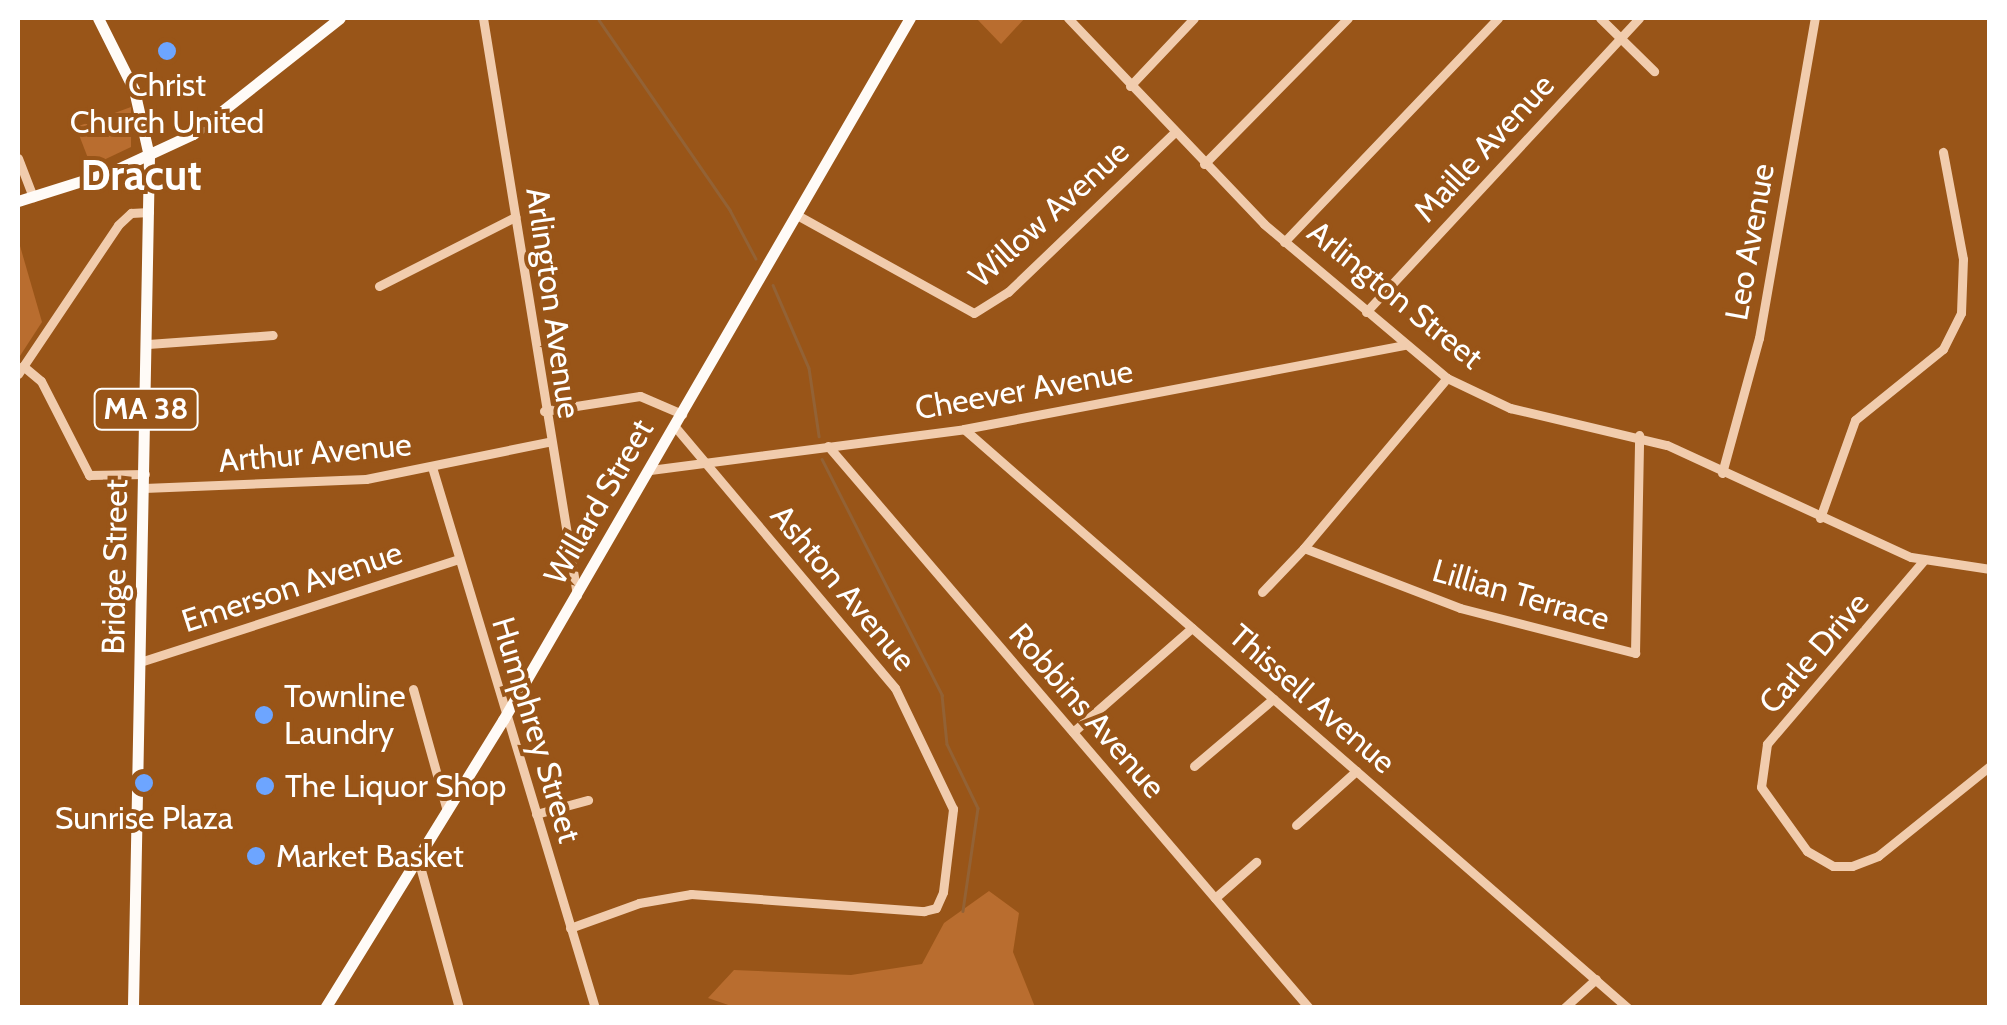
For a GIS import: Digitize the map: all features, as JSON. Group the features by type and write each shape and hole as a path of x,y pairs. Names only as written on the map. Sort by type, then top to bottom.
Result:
{"main road":[{"name":"Bridge Street","path":"98,18 134,90 149,156 133,1008"},
{"path":"18,202 149,156 236,105 340,18"},
{"name":"Willard Street","path":"325,1008 506,714 910,18"}],"street":[{"name":"Arlington Avenue","path":"483,18 548,442 576,594"},
{"name":"Arlington Street","path":"1068,18 1174,133 1284,242 1447,378 1510,408 1639,435 1820,518 1924,560 1990,569"},
{"path":"1130,86 1194,18"},
{"path":"1204,164 1348,18"},
{"path":"1284,242 1498,18"},
{"path":"1600,18 1654,71"},
{"name":"Maille Avenue","path":"1366,312 1639,18"},
{"name":"Leo Avenue","path":"1722,473 1759,338 1816,18"},
{"name":"Willow Avenue","path":"797,215 974,313 1008,292 1174,133"},
{"path":"1820,518 1855,420 1943,349 1962,313 1963,259 1943,152"},
{"path":"18,158 33,196"},
{"path":"20,370 118,225 130,213 149,212"},
{"path":"379,286 515,217"},
{"path":"148,344 273,335"},
{"name":"Cheever Avenue","path":"650,470 964,428 1404,344"},
{"name":"Arthur Avenue","path":"20,370 40,381 89,475 285,486 432,467 548,442"},
{"path":"1262,592 1447,378"},
{"path":"544,410 640,396 682,414"},
{"name":"Ashton Avenue","path":"570,928 640,904 691,894 932,910 942,892 953,809 902,700 674,427"},
{"name":"Thissell Avenue","path":"964,428 1628,1008"},
{"name":"Lillian Terrace","path":"1304,548 1460,608 1635,653 1639,435"},
{"name":"Robbins Avenue","path":"828,446 1309,1008"},
{"name":"Humphrey Street","path":"432,467 595,1008"},
{"name":"Emerson Avenue","path":"140,662 459,559"},
{"name":"Carle Drive","path":"1924,560 1767,744 1761,787 1808,851 1833,866 1852,866 1878,856 1990,766"},
{"path":"1073,732 1192,628"},
{"path":"413,689 447,812"},
{"path":"1194,766 1273,699"},
{"path":"1296,825 1356,770"},
{"path":"536,814 588,800"},
{"path":"418,859 459,1008"},
{"path":"1216,898 1256,862"},
{"path":"1564,1008 1596,979"}],"shaded area":[{"path":"976,18 1025,18 1001,44"},
{"path":"131,107 131,147 91,166 76,127"},
{"path":"18,239 42,322 18,359"},
{"path":"989,891 1019,913 1013,952 1035,1007 737,1008 708,998 734,970 851,975 922,964 944,923"}],"waterway":[{"path":"599,20 730,210 756,259"},
{"path":"773,285 809,368 819,436"},
{"path":"822,459 942,695 947,744 978,808 963,911"}],"place":[{"name":"Christ Church United","path":"167,51"},
{"name":"Townline Laundry","path":"264,715"},
{"name":"Sunrise Plaza","path":"144,783"},
{"name":"The Liquor Shop","path":"265,786"},
{"name":"Market Basket","path":"256,856"}],"district":[{"name":"Dracut","path":"141,175"}]}
